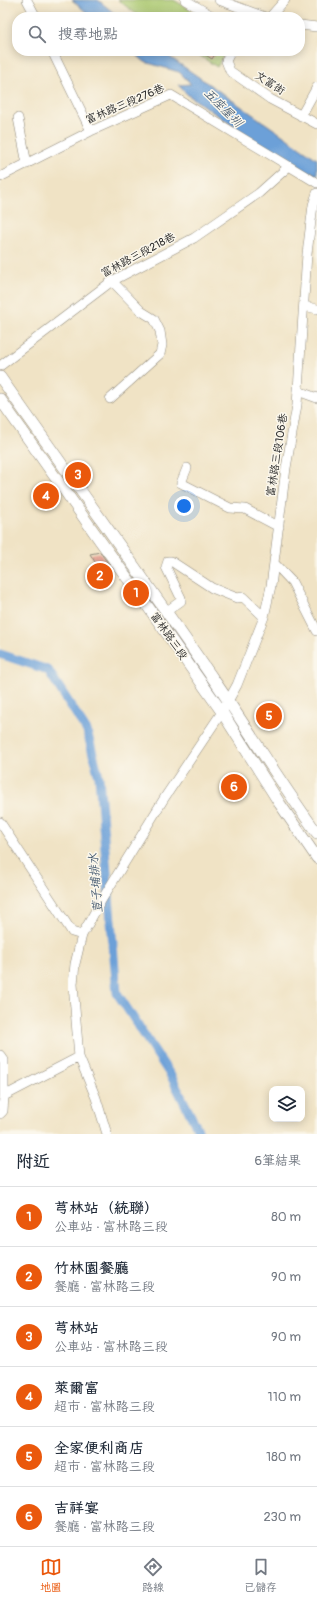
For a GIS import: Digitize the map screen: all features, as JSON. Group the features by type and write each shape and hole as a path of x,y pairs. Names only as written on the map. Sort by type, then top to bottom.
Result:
{"main road":[{"name":"富林路三段","path":"0,377 167,611 229,701 296,805 317,833"},
{"name":"富林路三段","path":"0,399 222,712 280,804 317,858"}],"street":[{"path":"27,0 33,12"},
{"path":"185,0 205,12"},
{"path":"219,0 251,12"},
{"path":"274,12 285,0"},
{"path":"305,26 317,27"},
{"path":"54,56 91,131"},
{"name":"文富街","path":"228,56 226,61 230,71 270,99 317,124"},
{"path":"302,116 317,87"},
{"name":"富林路三段276巷","path":"0,177 91,131 171,95 288,167 317,183"},
{"path":"18,118 27,164"},
{"name":"富林路三段218巷","path":"0,366 112,280 194,238 259,193 288,167"},
{"name":"富林路三段106巷","path":"107,1134 96,1098 79,1057 74,984 75,964 82,935 112,882 229,701 237,685 264,617 271,586 286,468 298,391 306,275 313,205 317,193"},
{"path":"110,399 160,354 162,345 160,331 154,319 141,311 112,280"},
{"path":"304,306 317,309"},
{"path":"298,391 317,398"},
{"path":"187,468 181,483 230,508 245,509 279,527"},
{"path":"101,542 112,535"},
{"path":"167,611 181,601 182,598 166,568 168,561 173,561 212,588 237,598 243,597 264,617"},
{"path":"274,563 292,582 317,631"},
{"path":"139,594 149,586"},
{"path":"0,822 72,932 82,935"},
{"path":"0,1055 4,1060 3,1111 0,1114"},
{"path":"4,1096 79,1057"}],"green space":[{"path":"118,0 174,0 194,12 134,12"},
{"path":"200,56 223,56 217,67"}],"water":[{"path":"72,0 98,0 113,12 86,12"},
{"name":"五座屋圳","path":"138,56 168,56 317,159 317,177 306,173 270,151 188,95 178,85 191,84 179,72 145,62"}],"building":[{"path":"207,56 214,56 212,59"},
{"path":"100,552 110,566 99,568 90,554"}],"waterway":[{"name":"荳子埔排水","path":"0,654 48,670 87,731 99,777 117,993 171,1076 200,1134"}],"place":[{"name":"芎林站","path":"78,475"},
{"name":"萊爾富","path":"46,496"},
{"name":"竹林園餐廳","path":"100,576"},
{"name":"芎林站（統聯）","path":"136,593"},
{"name":"全家便利商店","path":"269,716"},
{"name":"吉祥宴","path":"234,787"}]}
